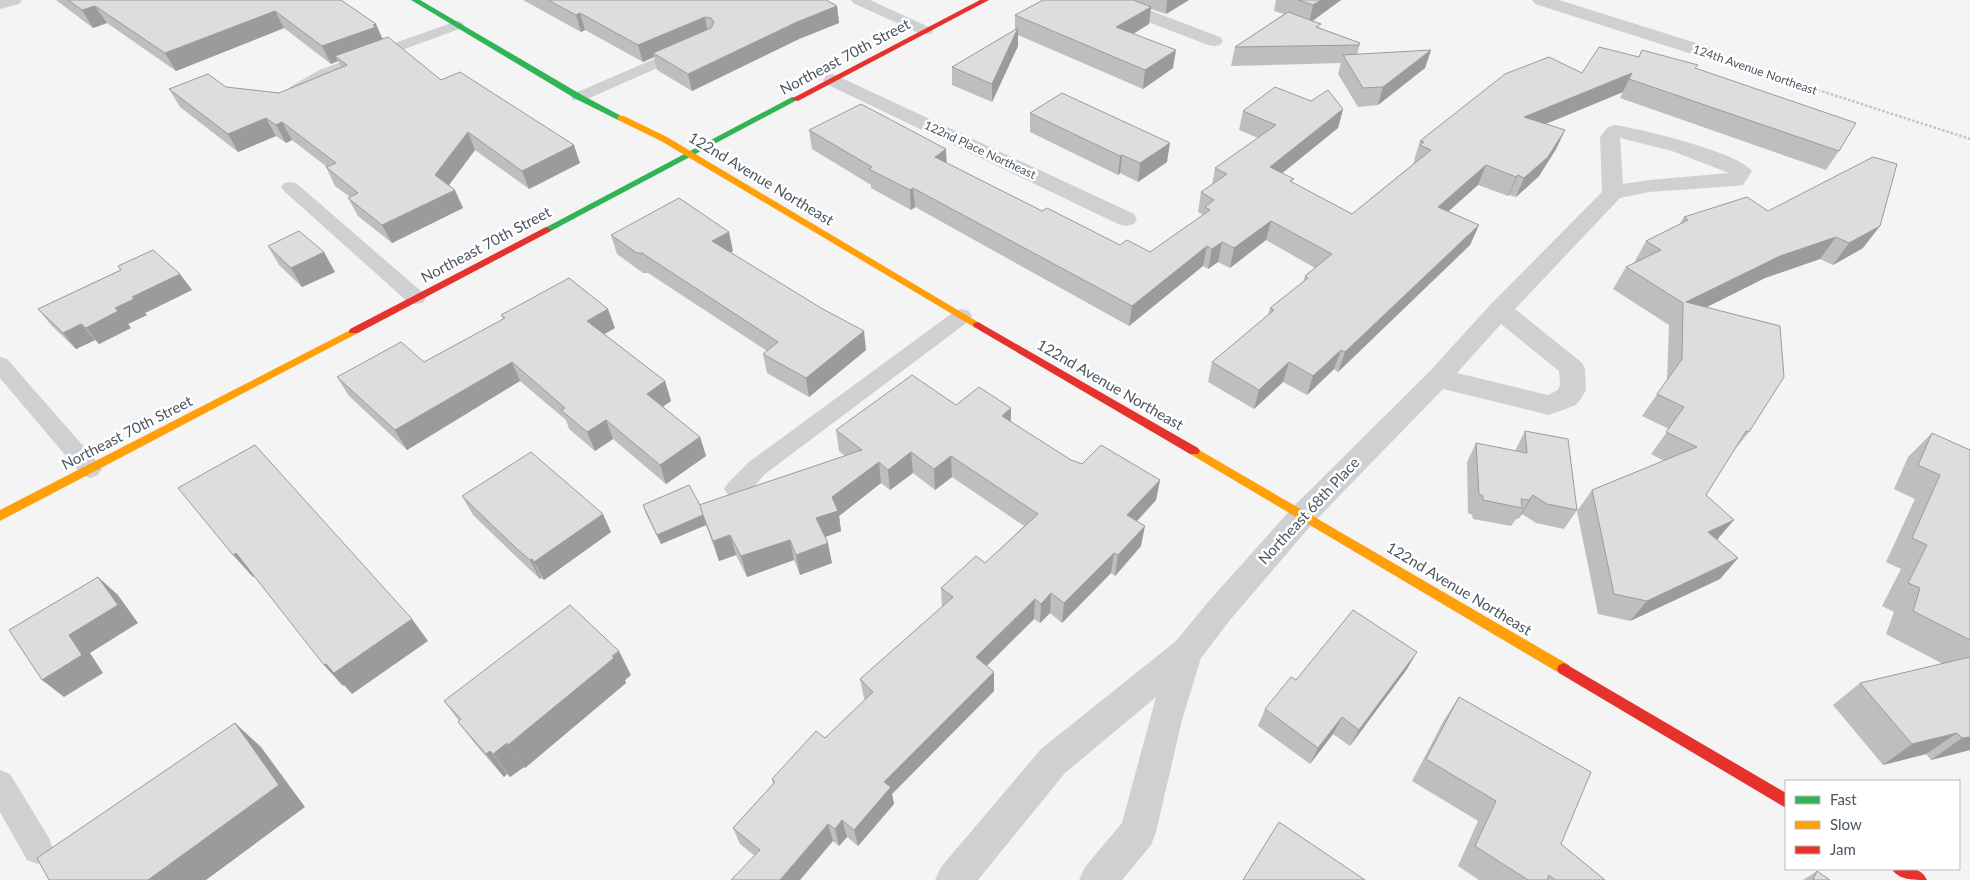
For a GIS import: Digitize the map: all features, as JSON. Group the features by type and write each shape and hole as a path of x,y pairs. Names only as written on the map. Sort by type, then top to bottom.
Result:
{"street":[{"path":"0,4 13,0"},
{"name":"122nd Avenue Northeast","path":"415,0 579,97 664,139 962,316 1304,514 1785,800"},
{"name":"Northeast 70th Street","path":"0,516 986,0"},
{"path":"1107,0 1214,40"},
{"name":"124th Avenue Northeast","path":"1541,0 1702,51"},
{"name":"122nd Place Northeast","path":"833,80 1126,219"},
{"path":"1615,131 1638,134 1726,163 1741,171 1735,180 1649,186 1612,193 1610,136 1615,131"},
{"name":"Northeast 68th Place","path":"954,880 1053,761 1187,651 1219,611 1304,514 1438,378 1612,193"},
{"path":"1438,378 1549,405 1567,398 1573,390 1572,368 1500,310"},
{"name":"Northeast 68th Place","path":"1098,880 1138,832 1165,720 1187,651"},
{"path":"1902,870 1918,880"}],"lane":[{"path":"858,0 926,31"},
{"path":"296,90 325,73 457,25"},
{"path":"579,97 700,44"},
{"path":"290,187 416,298"},
{"path":"736,489 757,468 962,316"},
{"path":"0,364 90,469"},
{"path":"0,784 38,849"}],"path":[{"name":"124th Avenue Northeast","path":"1702,51 1748,69 1970,139"}],"building":[{"path":"68,0 341,0 376,24 373,25 376,27 322,46 275,11 165,53 95,6 82,10"},
{"path":"548,0 826,0 837,6 797,22 688,74 653,53 711,28 714,22 711,18 705,17 638,45 580,13 576,15"},
{"path":"1043,0 1133,0 1151,7 1116,27 1176,50 1145,70 1015,15"},
{"path":"1298,0 1321,0 1313,5"},
{"path":"1288,12 1321,24 1316,27 1360,43 1359,45 1235,47"},
{"path":"1018,28 992,84 952,67"},
{"path":"388,37 441,80 460,72 574,145 522,171 468,132 435,175 455,190 382,225 348,198 358,193 326,167 336,163 282,122 276,125 266,118 228,134 169,89 208,74 226,87 279,93 347,65 335,56"},
{"path":"1599,47 1639,57 1642,50 1698,65 1695,68 1856,123 1839,151 1629,79 1632,73 1524,117 1565,130 1548,157 1524,178 1518,175 1516,177 1486,165 1438,207 1479,225 1345,352 1341,350 1313,376 1289,362 1259,390 1212,362 1274,310 1270,308 1308,278 1305,276 1332,254 1271,221 1234,248 1222,242 1212,249 1207,246 1132,306 913,188 910,190 869,169 872,167 809,130 861,104 946,149 935,157 1042,211 1047,208 1120,245 1127,240 1150,252 1210,210 1205,207 1214,200 1201,192 1227,174 1215,168 1276,125 1243,111 1275,87 1311,101 1328,90 1343,109 1270,167 1294,179 1290,181 1352,214 1431,150 1420,145 1424,142 1420,141 1505,74 1549,57 1582,73"},
{"path":"1431,50 1383,87 1363,88 1343,55"},
{"path":"1062,93 1170,143 1140,163 1122,155 1120,156 1030,113"},
{"path":"1873,157 1897,164 1880,226 1849,243 1836,237 1780,256 1686,302 1780,326 1784,377 1749,432 1746,431 1706,495 1734,520 1708,532 1738,558 1647,601 1614,594 1592,490 1697,447 1666,432 1684,407 1657,394 1682,359 1683,303 1626,267 1661,250 1646,241 1688,220 1684,217 1747,197 1768,211"},
{"path":"679,198 729,232 712,241 821,308 864,331 806,378 763,354 778,342 642,253 637,253 611,235"},
{"path":"299,231 324,252 291,268 268,246"},
{"path":"153,250 180,274 132,297 134,299 115,308 118,311 86,328 81,324 63,333 38,309 121,270 118,266"},
{"path":"569,278 608,309 587,321 665,381 647,394 700,437 660,465 606,420 587,432 561,410 565,408 512,362 395,430 337,377 401,342 424,362 505,318 501,315"},
{"path":"912,375 956,405 979,387 1011,408 1002,416 1071,460 1082,464 1101,445 1160,480 1127,515 1145,526 1118,555 1114,553 1064,603 1051,593 1041,604 1035,599 976,657 994,672 884,782 891,787 854,830 842,820 835,829 828,824 780,880 731,880 760,850 733,828 775,782 772,779 816,731 825,738 873,692 860,679 953,597 941,588 976,556 985,563 1038,514 951,456 934,469 911,452 888,470 879,462 832,497 838,511 816,518 828,543 796,555 790,540 741,556 730,535 713,541 699,505 862,450 836,430"},
{"path":"1525,431 1568,439 1577,510 1547,504 1533,495 1529,500 1521,499 1522,508 1483,500 1483,496 1479,494 1476,443 1527,453"},
{"path":"1932,433 1970,450 1970,640 1913,611 1920,588 1908,583 1927,545 1912,538 1940,475 1918,465"},
{"path":"255,445 412,619 334,673 326,664 324,665 236,553 233,555 178,488"},
{"path":"531,452 603,514 534,562 516,548 462,496"},
{"path":"689,485 700,505 703,515 657,535 643,505"},
{"path":"98,577 118,605 69,635 82,655 42,680 9,630"},
{"path":"570,605 619,651 612,656 614,658 508,745 507,743 493,754 490,751 486,754 458,722 461,719 444,701"},
{"path":"1353,610 1417,652 1359,730 1342,717 1318,748 1265,709 1291,677 1296,680"},
{"path":"1970,657 1970,737 1962,738 1957,733 1912,744 1860,683"},
{"path":"1459,697 1591,772 1561,844 1605,880 1555,880 1549,875 1547,880 1528,880 1475,846 1496,801 1426,759"},
{"path":"235,723 279,785 148,880 49,880 37,858"},
{"path":"1279,822 1365,880 1243,880"},
{"path":"1817,871 1830,880 1813,880"}],"traffic: fast":[{"path":"415,0 579,97 621,118"},
{"path":"546,230 795,99"}],"traffic: slow":[{"path":"621,118 664,139 978,325"},
{"path":"0,516 354,331"},
{"path":"1194,451 1564,669"}],"traffic: jam":[{"path":"795,99 985,0"},
{"path":"354,331 546,230"},
{"path":"978,325 1194,451"},
{"path":"1564,669 1785,800"},
{"path":"1902,870 1919,880"}]}
